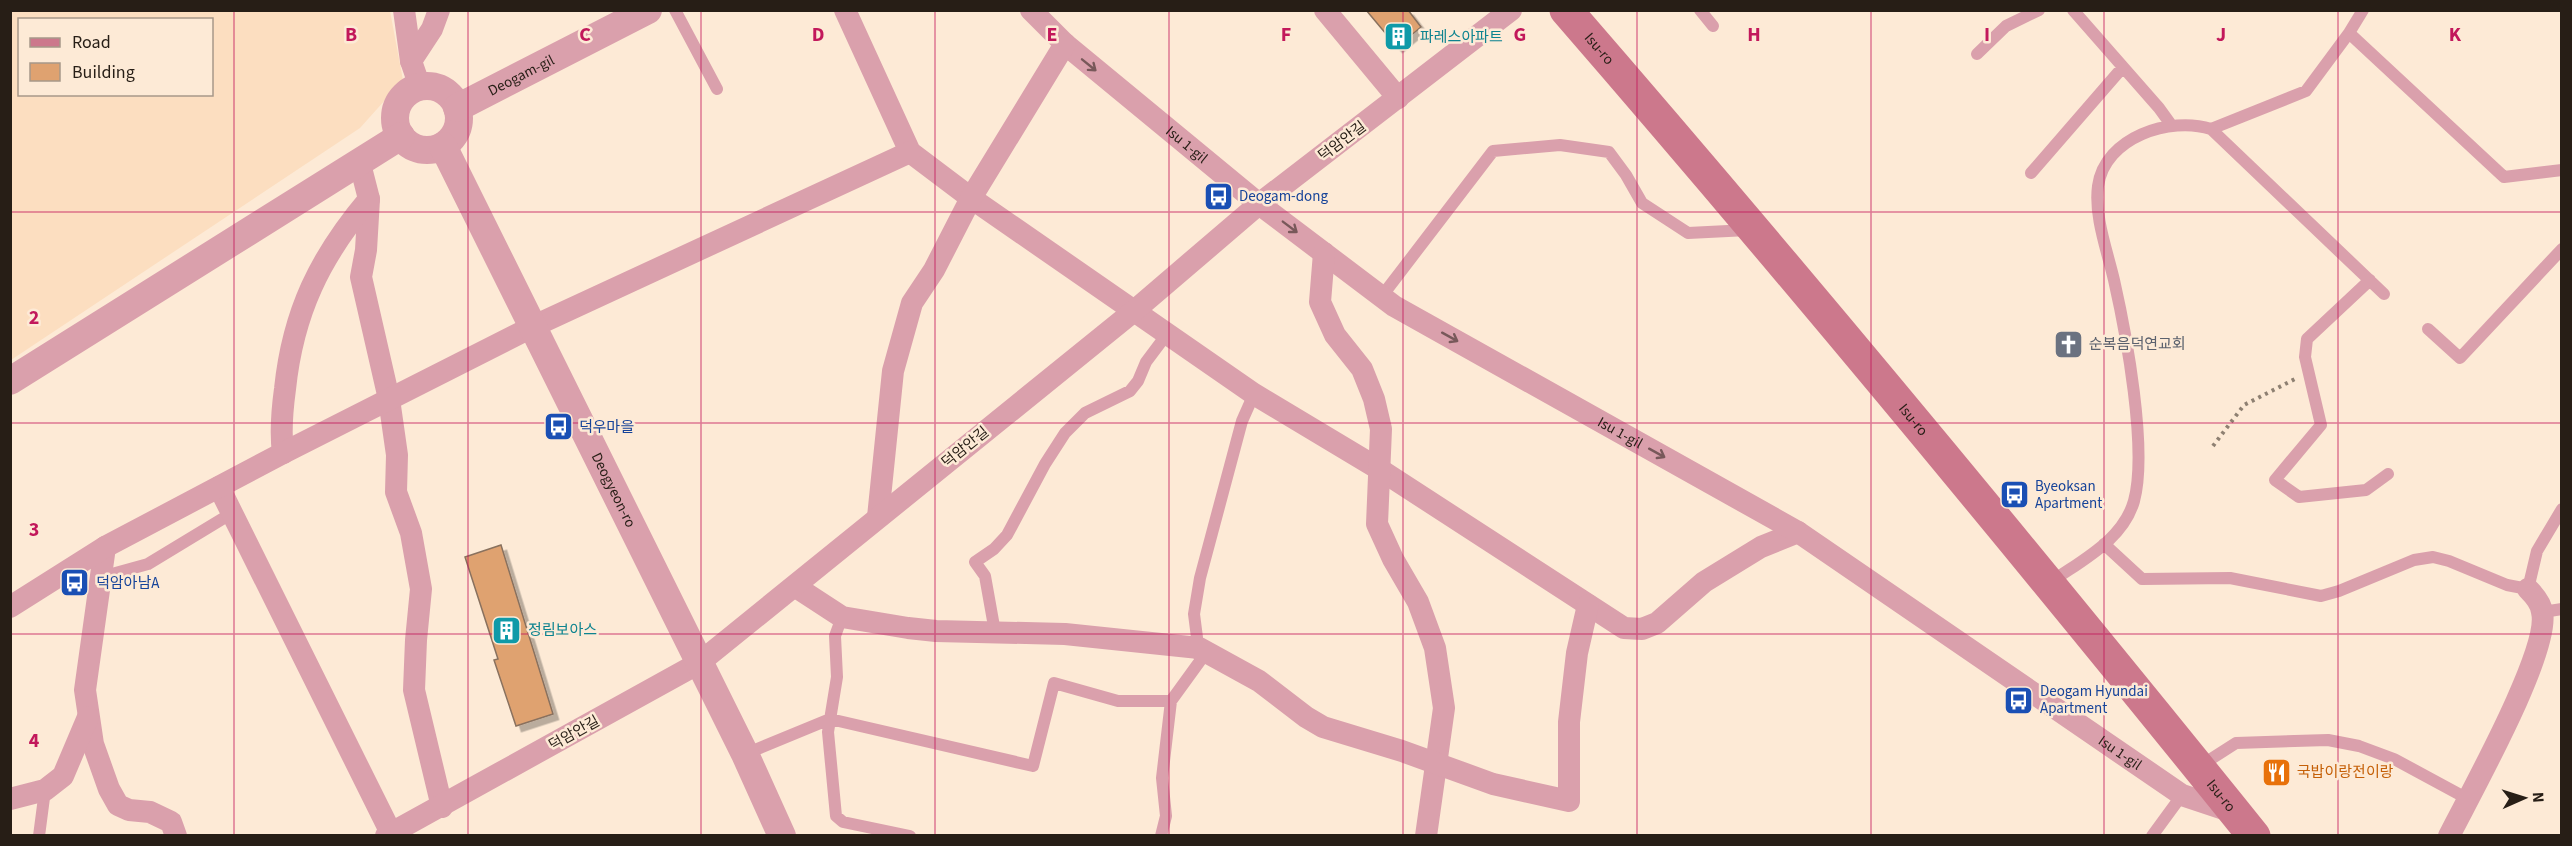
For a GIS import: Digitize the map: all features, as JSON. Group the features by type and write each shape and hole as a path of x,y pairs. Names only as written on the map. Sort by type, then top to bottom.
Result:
{"main road":[{"name":"Isu-ro","path":"1566,10 1756,230 2050,583 2245,824"}],"street":[{"path":"404,10 416,74 446,92 457,108 457,130 443,146 422,150 412,147 401,136 395,121 400,101 407,93 416,74 439,10"},
{"name":"Deogam-gil","path":"457,108 648,10"},
{"path":"845,10 910,152 971,198 1254,394 1379,469 1624,628 1642,629 1657,623 1704,582 1761,547 1798,532"},
{"name":"Isu 1-gil","path":"1031,10 1065,44 1259,204 1404,311 1798,532 2182,795 2245,824"},
{"path":"1324,10 1398,98"},
{"name":"덕암안길","path":"389,834 442,807 699,663 796,587 1134,311 1259,204 1511,10"},
{"path":"878,518 893,371 912,303 934,270 971,198 1065,44"},
{"path":"10,381 359,160 401,136"},
{"name":"Deogyeon-ro","path":"443,146 745,754 782,836"},
{"path":"10,607 105,547 389,399 534,326 910,152"},
{"path":"359,160 369,199 366,250 361,277 389,399 397,455 396,492 411,533 421,589 414,690 442,807"},
{"path":"283,453 280,429 286,373 296,325 319,269 339,235 369,199"},
{"path":"1324,253 1320,302 1335,335 1362,369 1374,399 1381,429 1377,524 1393,559 1418,602 1435,648 1444,708 1426,836"},
{"path":"219,487 389,834"},
{"path":"105,547 85,690 93,744 109,789 118,805 129,810 150,812 171,822 176,836"},
{"path":"796,587 842,617 936,631 1065,634 1199,648 1259,681 1306,717 1323,727 1402,751 1493,784 1569,801 1569,722 1576,653 1588,605"},
{"path":"2449,836 2533,662 2542,632 2552,610 2528,589"},
{"path":"10,799 45,790 63,776 89,716"}],"lane":[{"path":"675,10 717,89"},
{"path":"1700,10 1713,26"},
{"path":"1977,54 2006,26 2039,10"},
{"path":"2073,10 2172,126"},
{"path":"2211,129 2307,91 2349,33 2362,10"},
{"path":"2349,33 2504,177 2562,170"},
{"path":"2031,173 2123,67"},
{"path":"2050,583 2119,531 2134,501 2136,413 2115,288 2100,224 2098,184 2104,167 2115,153 2145,132 2190,124 2211,129 2384,294"},
{"path":"1382,296 1493,151 1560,145 1609,152 1642,203 1688,233 1756,230"},
{"path":"2428,329 2460,358 2562,249"},
{"path":"2370,280 2307,339 2305,357 2321,425 2275,480 2299,497 2366,490 2388,474"},
{"path":"995,632 985,576 975,562 994,549 1007,535 1045,464 1065,433 1085,413 1130,391 1138,381 1146,362 1167,334"},
{"path":"1161,836 1166,816 1162,778 1172,701 1200,661 1194,614 1200,578 1242,421 1254,394"},
{"path":"2104,544 2142,579 2230,578 2321,596 2339,591 2414,560 2433,557 2450,561 2507,585 2528,589 2537,551 2562,509"},
{"path":"101,577 148,564 232,513"},
{"path":"842,617 835,636 837,677 828,732 836,816 843,822 910,836"},
{"path":"745,754 830,718 858,727 1033,766 1054,683 1118,701 1172,701"},
{"path":"2199,767 2236,744 2328,740 2358,746 2394,759 2468,799"},
{"path":"39,836 45,790"},
{"path":"2152,836 2182,795"}],"path":[{"path":"2214,446 2244,405 2309,372"}],"shaded area":[{"path":"11,10 390,11 403,80 360,128 11,360"}],"building":[{"name":"파레스아파트","path":"1366,10 1408,10 1421,27 1397,47"},
{"name":"정림보아스","path":"501,545 553,714 516,726 494,660 498,659 465,557"}],"place":[{"name":"파레스아파트","path":"1399,37"},
{"name":"Deogam-dong","path":"1218,196"},
{"name":"순복음덕연교회","path":"2068,344"},
{"name":"덕우마을","path":"558,427"},
{"name":"Byeoksan Apartment","path":"2014,495"},
{"name":"덕암아남A","path":"75,583"},
{"name":"정림보아스","path":"507,630"},
{"name":"Deogam Hyundai Apartment","path":"2019,700"},
{"name":"국밥이랑전이랑","path":"2276,772"}]}
